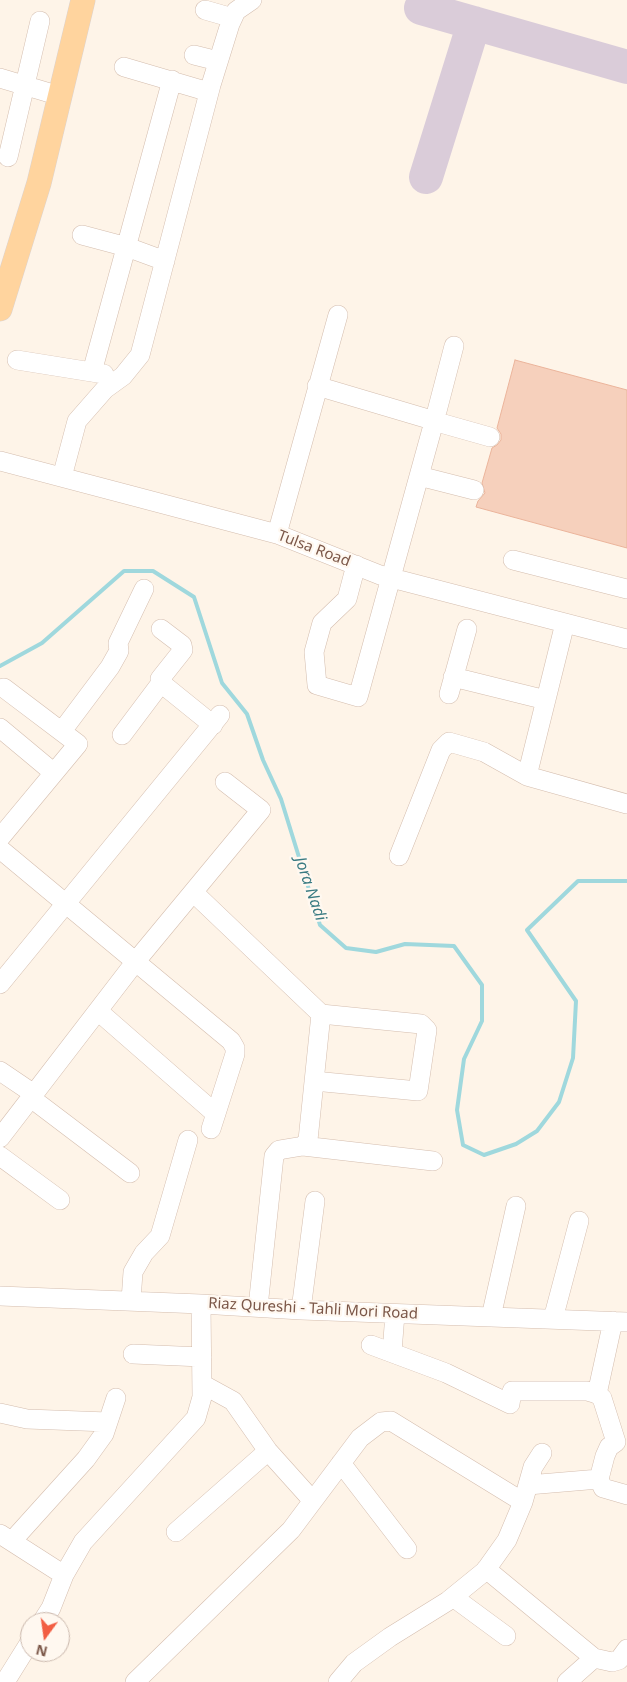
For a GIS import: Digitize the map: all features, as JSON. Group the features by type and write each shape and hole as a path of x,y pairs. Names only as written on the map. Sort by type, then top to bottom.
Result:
{"main road":[{"path":"0,309 40,183 83,0"}],"street":[{"path":"62,477 77,421 105,389 123,376 140,355 218,61 236,11 252,0"},
{"path":"205,10 233,18"},
{"path":"8,158 40,21"},
{"path":"194,55 218,61"},
{"path":"124,67 209,92"},
{"path":"0,78 60,96"},
{"path":"92,372 172,80"},
{"path":"82,235 127,247 165,261"},
{"path":"277,534 338,315"},
{"path":"356,565 347,599 322,623 314,652 317,685 358,697 454,346"},
{"path":"17,360 123,376"},
{"path":"317,386 490,437"},
{"name":"Tulsa Road","path":"0,461 277,534 392,578 627,639"},
{"path":"419,476 474,490"},
{"path":"512,560 627,589"},
{"path":"62,732 119,651 118,643 144,589"},
{"path":"527,776 565,623"},
{"path":"122,735 161,683 160,679 182,650 182,645 161,629"},
{"path":"468,629 451,685 546,700"},
{"path":"0,984 216,720 161,683"},
{"path":"0,838 78,744 4,688"},
{"path":"0,728 54,773"},
{"path":"399,856 441,750 449,742 484,752 527,776 627,804"},
{"path":"0,1138 136,961 260,810 225,782"},
{"path":"0,849 231,1041 235,1048 214,1122 98,1011"},
{"path":"193,892 321,1014 421,1024 427,1030 418,1091 314,1082"},
{"path":"302,1146 308,1140 321,1014"},
{"path":"0,1071 130,1173"},
{"path":"131,1301 133,1272 144,1254 160,1236 188,1140"},
{"path":"258,1307 274,1156 279,1150 302,1146 433,1161"},
{"path":"0,1156 60,1200"},
{"path":"301,1310 315,1201"},
{"path":"491,1317 516,1206"},
{"path":"553,1319 579,1221"},
{"name":"Riaz Qureshi - Tahli Mori Road","path":"0,1296 620,1322"},
{"path":"48,1612 64,1575 83,1542 196,1418 202,1397 202,1304"},
{"path":"392,1352 395,1314"},
{"path":"597,1394 620,1322"},
{"path":"371,1345 446,1373 510,1404 512,1391 587,1391 597,1394 602,1398 621,1443 609,1447 599,1479 603,1488 627,1495"},
{"path":"133,1354 202,1357"},
{"path":"202,1384 232,1401 268,1451 312,1500"},
{"path":"64,1575 6,1538 86,1459 104,1434 116,1398"},
{"path":"0,1413 27,1419 108,1422"},
{"path":"135,1682 291,1530 360,1438 380,1422 392,1421 526,1494 599,1479"},
{"path":"176,1532 268,1451"},
{"path":"338,1682 354,1663 390,1637 453,1597 486,1569 507,1540 526,1494 533,1468 542,1453"},
{"path":"341,1463 407,1549"},
{"path":"486,1569 594,1658 612,1662 619,1660 627,1649"},
{"path":"453,1597 506,1636"},
{"path":"5,1682 20,1658"},
{"path":"567,1682 594,1658"}],"building":[{"path":"515,360 627,390 627,548 476,507 478,501 485,493 482,483 492,448 501,440 501,434 497,428"}],"waterway":[{"name":"Jora Nadi","path":"0,666 42,643 124,571 153,571 194,597 222,683 247,714 263,760 281,799 320,925 346,948 376,952 405,944 454,946 482,985 482,1021 464,1059 457,1110 463,1145 484,1155 516,1144 537,1131 559,1102 573,1058 576,1001 527,930 578,881 627,881"}],"taxiway":[{"path":"421,8 627,67"},
{"path":"426,177 474,23"}]}
